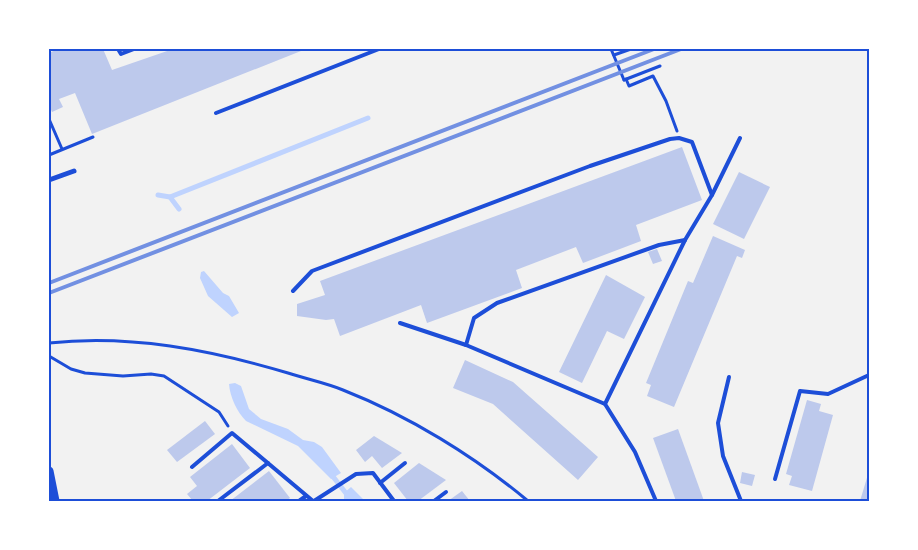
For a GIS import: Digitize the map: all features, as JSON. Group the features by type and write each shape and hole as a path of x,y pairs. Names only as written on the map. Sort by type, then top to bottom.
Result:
{"street":[{"path":"49,180 74,171"},
{"path":"49,471 55,501"}],"lane":[{"path":"118,49 121,54 134,49"},
{"path":"216,114 379,49"},
{"path":"293,291 312,272 590,166 679,138 692,142 712,195"},
{"path":"605,404 685,240 712,195 740,138"},
{"path":"466,345 474,318 497,303 659,244 685,240"},
{"path":"400,323 466,345 605,404 635,452 656,501"},
{"path":"775,479 800,391 828,394 869,375"},
{"path":"729,377 718,423 723,456 741,501"},
{"path":"192,467 232,433 314,501 356,474 373,473 394,501"},
{"path":"218,501 268,463"},
{"path":"380,483 405,463"},
{"path":"434,501 446,492"},
{"path":"299,501 306,496"}],"path":[{"path":"612,49 624,80 626,79 629,86 653,76 666,101 679,138"},
{"path":"614,55 631,49"},
{"path":"626,79 660,66"},
{"path":"49,119 62,150"},
{"path":"49,155 93,137"},
{"path":"49,343 71,340 133,341 205,352 343,390 403,419 463,452 528,501"},
{"path":"49,356 71,369 85,373 123,376 151,374 164,376 219,412 232,433"}],"water":[{"path":"204,271 223,293 229,296 239,313 232,317 208,296 200,278 201,272"},
{"path":"235,383 241,386 249,409 261,419 288,429 303,440 314,442 322,447 341,473 331,479 298,446 246,421 232,399 229,384"},
{"path":"351,487 365,501 344,501 344,493"}],"building":[{"path":"58,49 103,49 112,70 173,49 306,49 92,134 75,93 59,99 63,107 52,112 49,105 49,53"},
{"path":"682,147 702,200 636,225 641,241 583,263 576,247 516,270 522,288 427,323 421,305 340,336 334,319 326,320 297,316 297,304 325,295 320,281"},
{"path":"739,172 770,187 744,239 713,224"},
{"path":"713,236 745,250 742,258 737,256 674,407 647,396 651,385 646,383 688,281 693,283"},
{"path":"657,249 662,261 653,264 648,252"},
{"path":"606,275 645,297 624,339 607,331 582,383 559,372"},
{"path":"465,360 513,382 598,457 578,480 493,404 453,388"},
{"path":"807,400 821,404 819,411 833,415 812,491 789,485 792,476 786,474"},
{"path":"205,421 215,434 177,462 167,450"},
{"path":"678,429 704,501 676,501 653,438"},
{"path":"374,436 402,453 382,468 372,456 365,462 356,450"},
{"path":"232,444 250,468 207,501 193,501 187,494 197,486 190,477"},
{"path":"419,463 446,480 418,501 408,501 394,483"},
{"path":"269,471 290,498 286,501 230,501"},
{"path":"869,471 869,501 860,501"},
{"path":"742,472 755,475 752,486 740,483"},
{"path":"462,491 470,501 448,501"}],"waterway":[{"path":"170,197 368,118"},
{"path":"158,195 170,197 179,209"},
{"path":"331,474 352,501"}],"railway":[{"path":"49,283 654,49"},
{"path":"49,293 681,49"}]}
